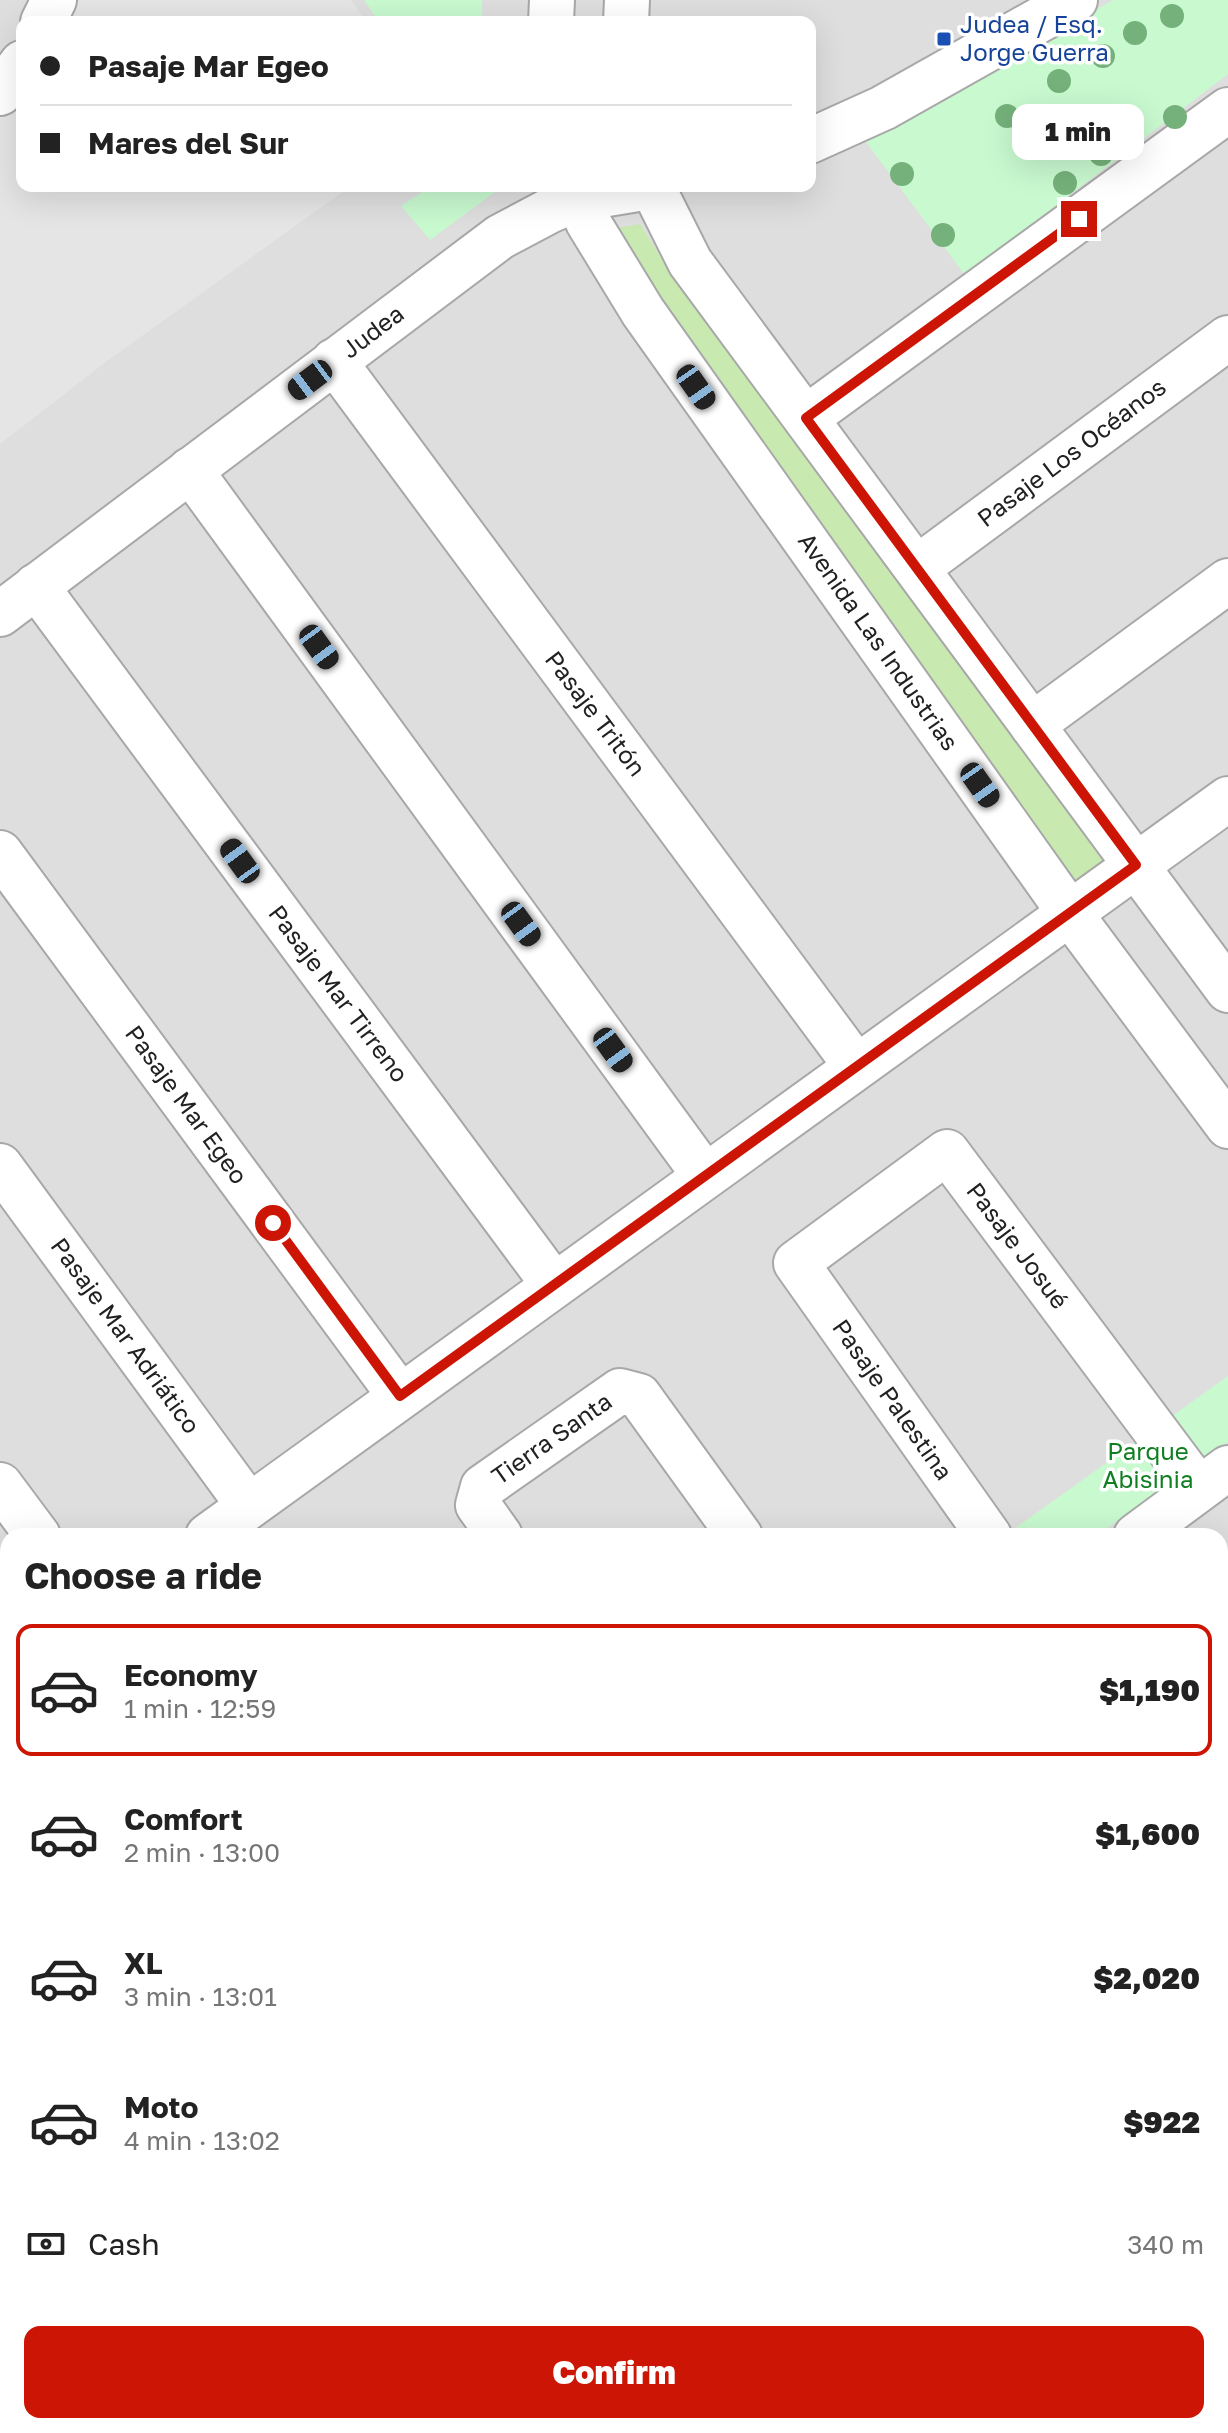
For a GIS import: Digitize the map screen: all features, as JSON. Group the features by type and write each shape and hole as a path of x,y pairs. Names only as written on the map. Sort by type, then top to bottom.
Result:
{"street":[{"path":"816,138 883,108 1075,0"},
{"path":"0,93 16,71"},
{"path":"806,418 1228,110"},
{"path":"656,192 690,262 1228,990"},
{"name":"Judea","path":"0,614 500,237 576,193"},
{"name":"Avenida Las Industrias","path":"576,193 611,263 643,312 1069,912 1228,1126"},
{"name":"Pasaje Los Océanos","path":"917,568 1228,338"},
{"name":"Pasaje Tritón","path":"334,361 856,1066"},
{"path":"190,470 705,1176"},
{"path":"1032,725 1228,581"},
{"name":"Pasaje Mar Tirreno","path":"36,586 554,1285"},
{"path":"219,1528 1228,799"},
{"name":"Pasaje Mar Egeo","path":"0,853 400,1396"},
{"name":"Pasaje Josué","path":"796,1263 947,1152 1214,1479"},
{"name":"Pasaje Mar Adriático","path":"0,1166 249,1506"},
{"name":"Pasaje Palestina","path":"796,1263 983,1528"},
{"name":"Tierra Santa","path":"494,1528 478,1505 483,1487 620,1391 639,1396 734,1528"},
{"path":"1147,1528 1214,1479"},
{"path":"0,1485 32,1528"}],"shaded area":[{"path":"0,0 1228,0 1228,1528 0,1528"},
{"path":"67,0 351,0 363,16 56,16"},
{"path":"16,72 16,192 343,192 107,361 0,444 0,87"}],"green space":[{"path":"364,0 482,0 482,16 375,16"},
{"path":"1113,0 1228,0 1228,74 965,275 866,142"},
{"path":"422,192 495,192 430,240 401,206"},
{"path":"640,224 680,288 1107,863 1075,887 607,230"},
{"name":"Parque Abisinia","path":"1228,1376 1228,1442 1107,1528 1015,1528"}],"place":[{"name":"Judea / Esq. Jorge Guerra","path":"944,39"}],"route":[{"path":"273,1223 400,1396 1136,865 806,418 1079,219"}]}
